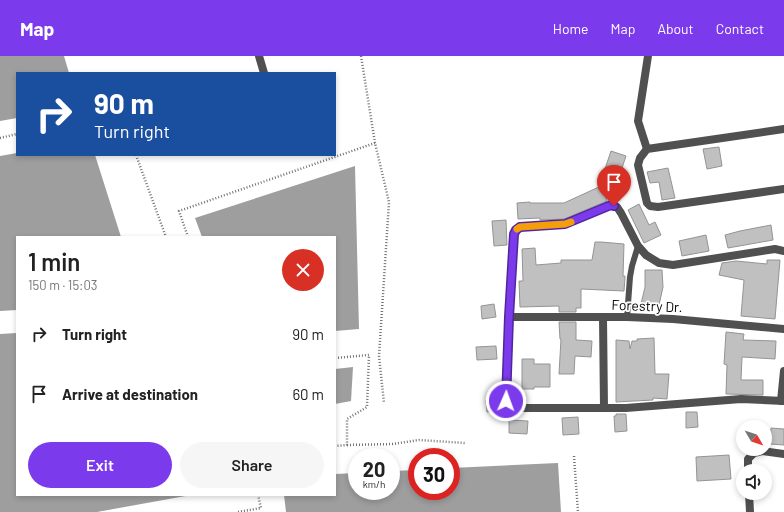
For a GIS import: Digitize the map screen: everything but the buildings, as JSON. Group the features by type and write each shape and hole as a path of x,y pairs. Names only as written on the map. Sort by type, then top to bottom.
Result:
{"street":[{"path":"259,56 264,72"},
{"path":"647,149 638,120 648,56"},
{"path":"784,129 647,149 640,158 638,165 647,203 650,206 658,207 784,189"},
{"path":"784,251 775,248 673,265 659,263 646,255 638,246 621,213 617,207 611,205 565,224 520,227 514,234 506,401 510,406 515,408 626,408 741,399 782,401 784,371"},
{"name":"Forestry Dr.","path":"509,317 627,317 673,319 784,329"},
{"path":"603,317 604,408"},
{"path":"748,464 748,459 754,453 762,451 784,454"},
{"path":"749,500 750,512"}],"lane":[{"path":"627,317 630,277 638,246"}],"path":[{"path":"361,56 375,143 389,202 379,356 384,404"},
{"path":"0,138 16,134"},
{"path":"188,236 179,211 375,143"},
{"path":"136,156 166,236"},
{"path":"336,358 369,355 367,407 347,419 347,445"},
{"path":"336,446 393,444 419,440 465,444"},
{"path":"574,456 578,512"},
{"path":"238,512 262,508 258,496"}],"shaded area":[{"path":"0,56 64,56 69,72 16,72 16,118 0,121"},
{"path":"16,153 16,156 95,156 121,236 16,236 16,310 0,311 0,156"},
{"path":"355,166 359,329 336,331 336,236 202,236 195,218"},
{"path":"16,333 16,496 185,496 97,512 0,512 0,334"},
{"path":"353,367 351,401 336,404 336,369"},
{"path":"558,463 561,512 286,512 284,496 336,496 336,474 348,473 348,500 400,500 400,471 408,470 408,500 460,500 460,468"}],"slow traffic":[{"path":"517,229 520,227 565,224 571,222"}],"route":[{"path":"506,401 509,317 514,234 516,230 520,227 570,223 611,205 614,206"}]}
